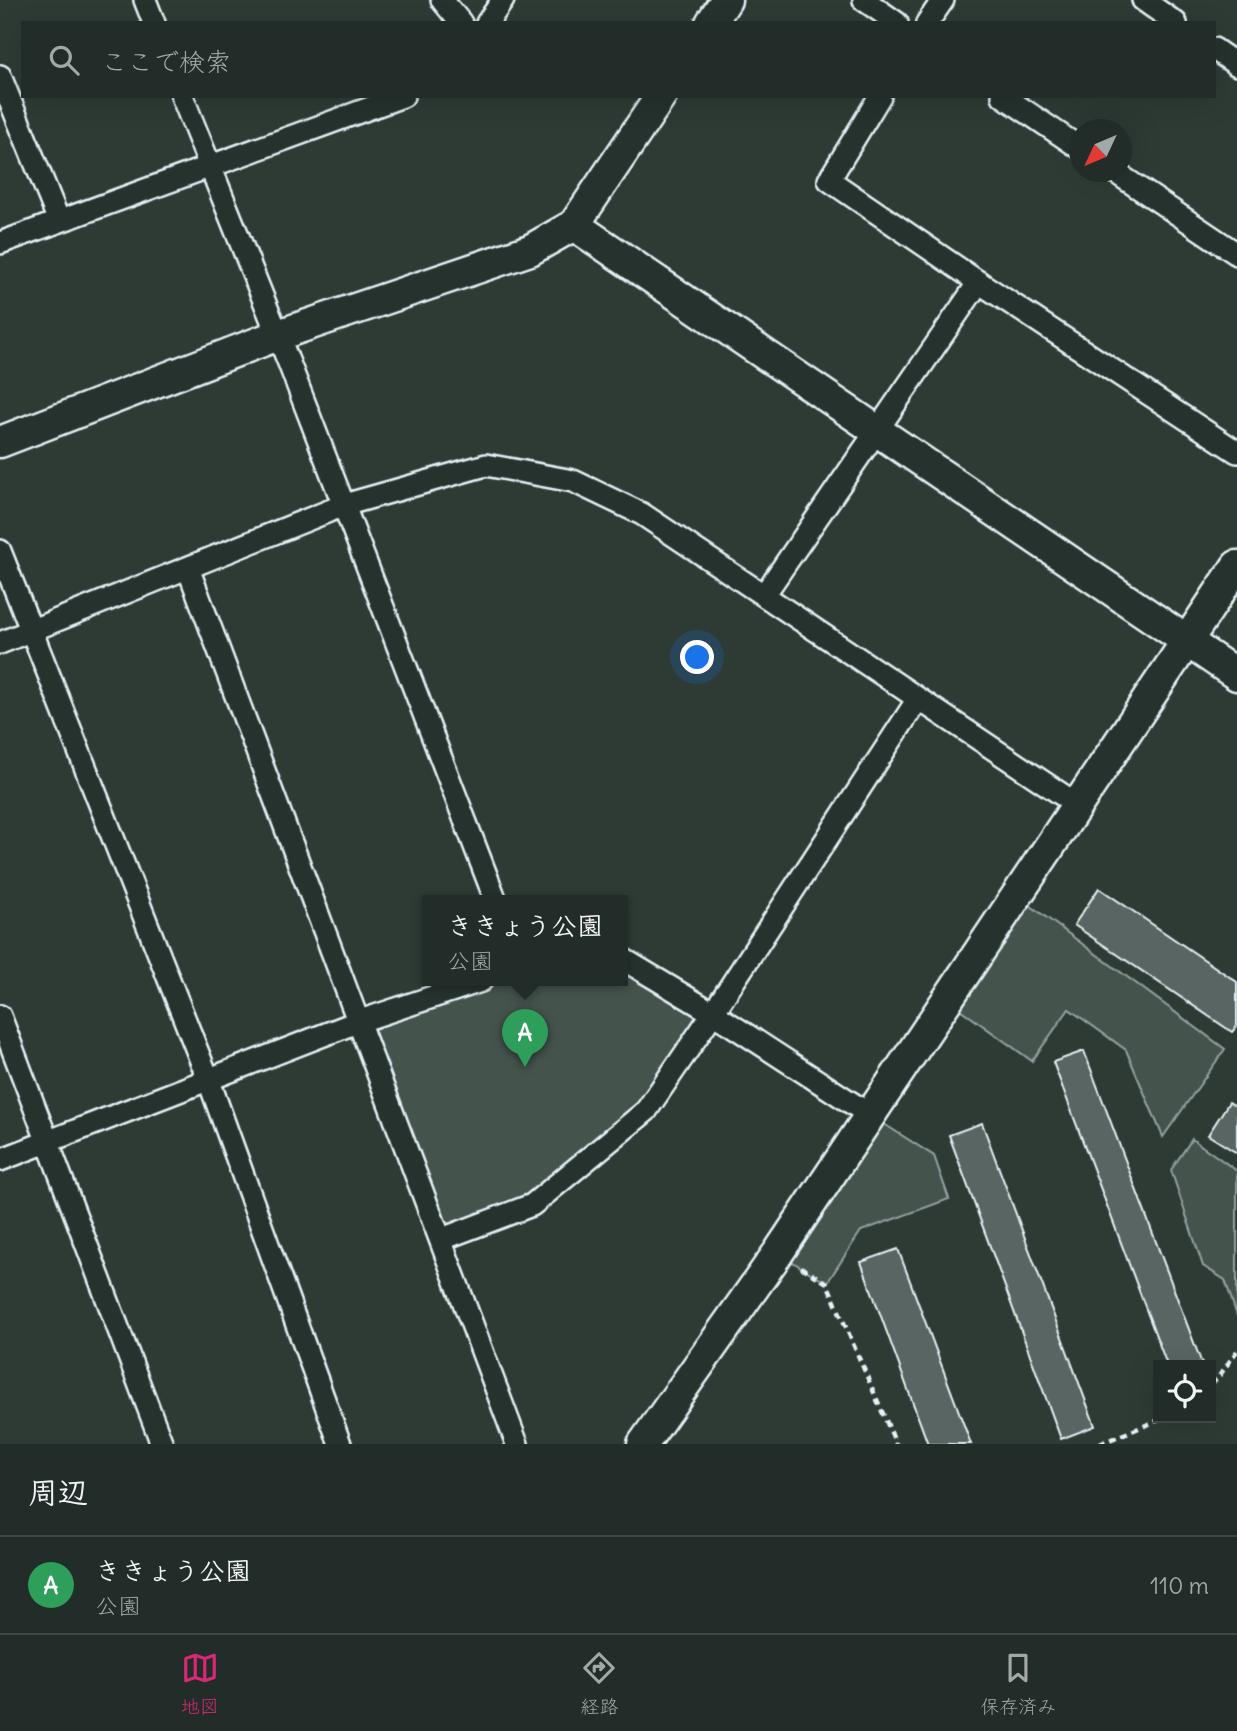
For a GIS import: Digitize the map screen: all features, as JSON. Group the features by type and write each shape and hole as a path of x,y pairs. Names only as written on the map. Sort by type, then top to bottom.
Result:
{"street":[{"path":"145,0 153,21"},
{"path":"442,0 459,21"},
{"path":"488,21 503,0"},
{"path":"712,21 726,0"},
{"path":"864,0 894,21"},
{"path":"928,21 943,0"},
{"path":"1143,0 1173,21"},
{"path":"1216,50 1237,65"},
{"path":"0,76 59,221"},
{"path":"184,98 494,895"},
{"path":"0,243 398,98"},
{"path":"0,442 278,335 530,250 574,225 660,98"},
{"path":"879,98 829,180 1237,452"},
{"path":"1006,98 1069,141"},
{"path":"1130,182 1237,254"},
{"path":"574,225 1237,675"},
{"path":"764,595 979,282"},
{"path":"0,642 344,505 486,465 573,481 642,514 1076,804"},
{"path":"0,551 209,1081 340,1444"},
{"path":"643,1444 778,1253 1237,566"},
{"path":"188,568 517,1444"},
{"path":"442,1239 532,1205 646,1111 918,699"},
{"path":"628,962 713,1013 870,1115"},
{"path":"0,1160 357,1022 466,986"},
{"path":"0,1016 162,1444"}],"path":[{"path":"778,1253 827,1283 896,1444"},
{"path":"1216,1381 1237,1351"},
{"path":"1099,1444 1153,1422"}],"shaded area":[{"path":"1016,895 1225,1049 1163,1137 1126,1050 1069,1009 1032,1061 946,999"},
{"path":"628,962 713,1013 646,1111 532,1205 442,1239 357,1022 466,986 628,986"},
{"path":"870,1115 934,1156 949,1199 861,1231 827,1283 778,1253"},
{"path":"1192,1139 1237,1171 1237,1316 1225,1280 1203,1266 1171,1170"}],"building":[{"path":"1099,888 1237,982 1237,1026 1232,1032 1074,925"},
{"path":"1084,1051 1200,1360 1165,1360 1053,1062"},
{"path":"1229,1102 1237,1107 1237,1153 1208,1135"},
{"path":"982,1123 1095,1426 1061,1439 949,1135"},
{"path":"898,1249 971,1444 928,1444 861,1262"}],"place":[{"name":"ききょう公園","path":"525,1067"}]}
